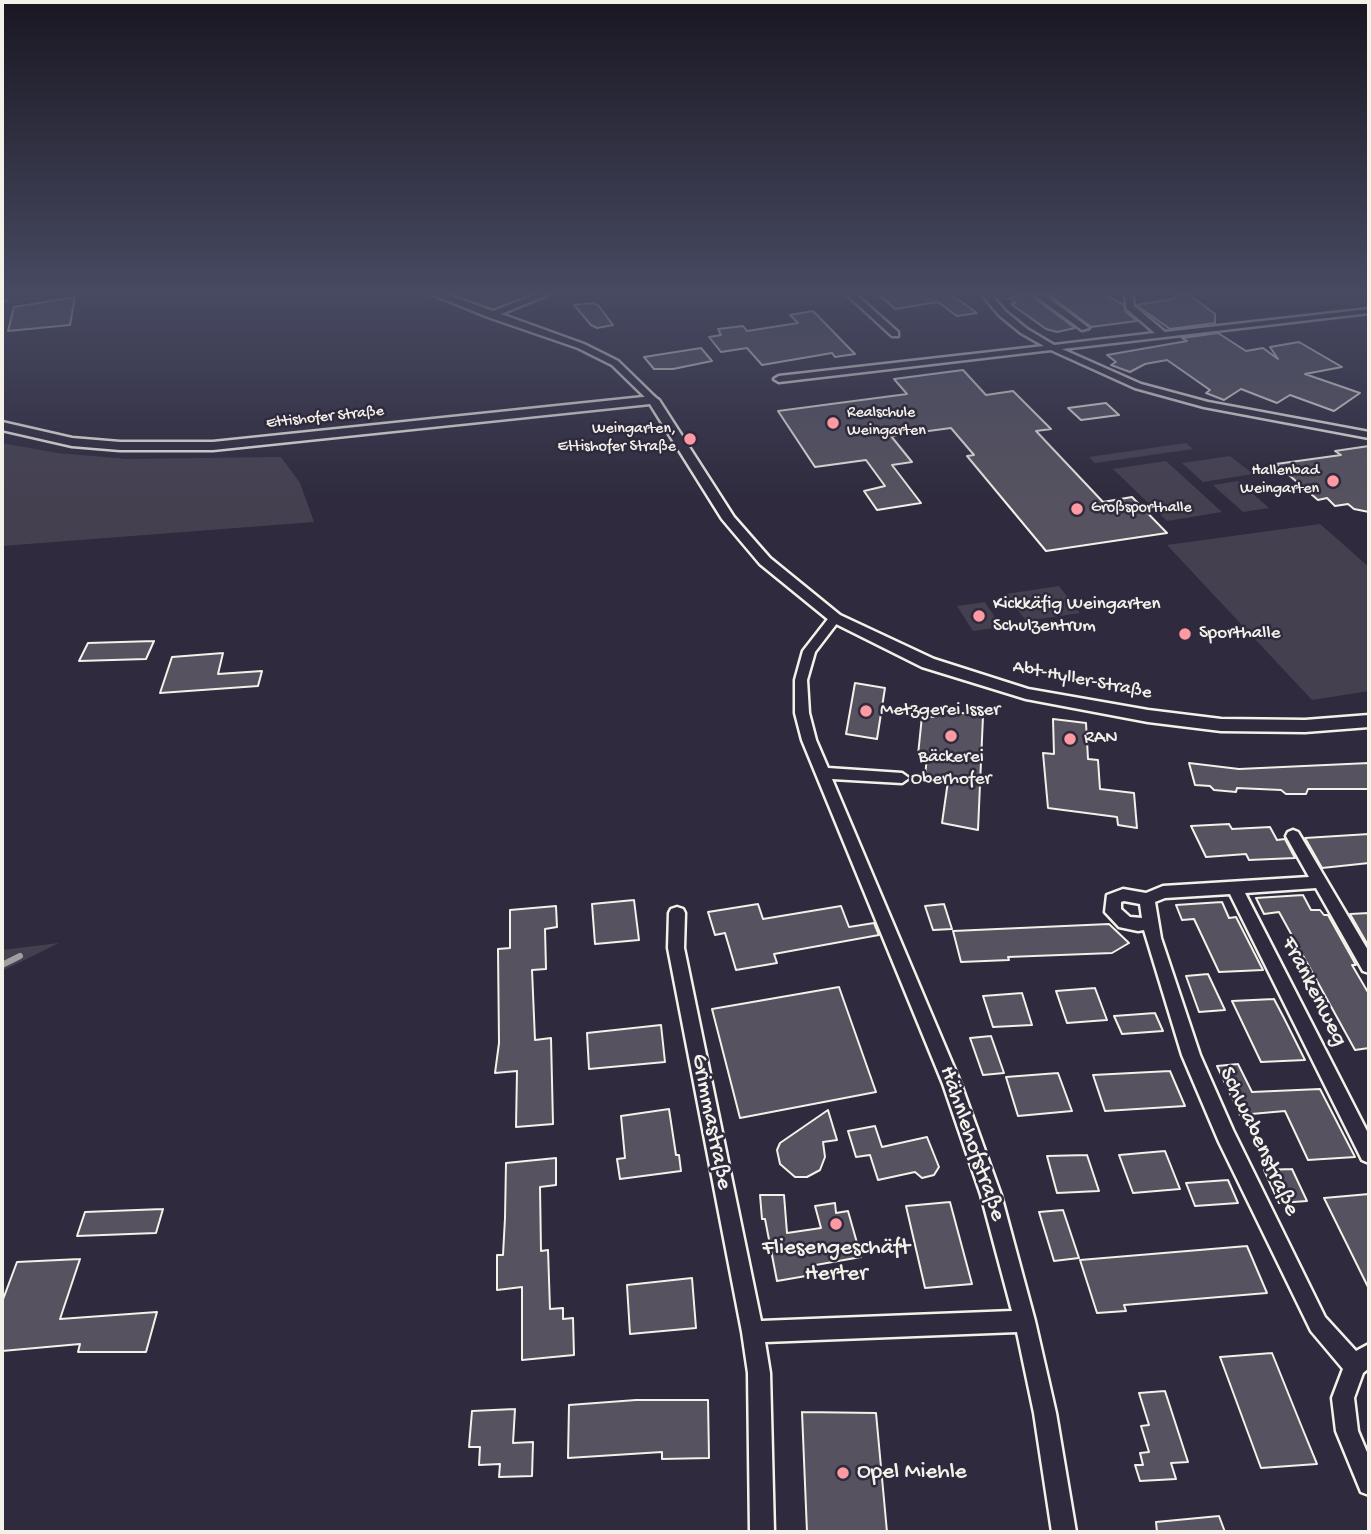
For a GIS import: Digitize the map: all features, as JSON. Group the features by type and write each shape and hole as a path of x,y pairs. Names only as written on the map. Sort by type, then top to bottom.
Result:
{"street":[{"path":"614,363 653,400"},
{"path":"779,379 925,363"},
{"path":"1084,363 1111,376 1173,396 1369,435"},
{"name":"Ettishofer Straße","path":"2,426 72,442 120,446 213,446 653,400"},
{"name":"Abt-Hyller-Straße","path":"653,400 729,519 765,561 835,618 928,663 1026,694 1221,725 1305,726 1369,721"},
{"name":"Hähnlehofstraße","path":"835,618 809,650 801,680 803,713 822,774 953,1084 991,1195 1025,1321 1045,1413 1063,1532"},
{"path":"822,774 902,778"},
{"path":"1293,836 1369,966"},
{"path":"1149,922 1138,925 1125,922 1113,912 1113,899 1123,895 1147,899 1163,892 1318,882"},
{"name":"Frankenweg","path":"1235,888 1369,1154"},
{"name":"Schwabenstraße","path":"1147,899 1149,922 1191,1055 1226,1136 1318,1324 1362,1361"},
{"name":"Grimmastraße","path":"677,913 676,948 758,1373 762,1532"},
{"path":"752,1332 1025,1321"},
{"path":"1362,1361 1343,1398 1347,1431 1369,1484"}],"shaded area":[{"path":"2,443 57,453 127,459 281,457 300,483 314,522 2,546"},
{"path":"1186,443 1193,449 1095,463 1089,457"},
{"path":"1230,456 1253,474 1203,482 1182,463"},
{"path":"1166,461 1222,512 1167,521 1113,469"},
{"path":"1238,481 1269,508 1243,512 1213,485"},
{"path":"1320,524 1369,567 1369,691 1312,700 1167,545"},
{"path":"1059,586 1080,613 1026,621 1006,594"},
{"name":"Kickkäfig Weingarten Schulzentrum","path":"985,602 1001,627 973,631 957,606"},
{"path":"59,943 2,971 2,950"}],"building":[{"path":"649,363 704,363 673,369 654,369"},
{"path":"1115,363 1153,363 1130,372 1111,365"},
{"path":"1171,363 1334,363 1342,367 1305,374 1360,393 1334,411 1290,395 1277,403 1241,389 1224,400 1206,393 1210,390"},
{"path":"963,370 986,395 1013,391 1051,429 1036,431 1103,502 1132,497 1167,533 1046,551 967,456 974,455 951,428 891,436 912,462 892,465 921,503 877,510 864,491 885,486 866,460 815,467 778,411 907,394 894,379"},
{"path":"1106,403 1119,415 1081,420 1068,408"},
{"name":"Hallenbad Weingarten","path":"1369,446 1369,512 1354,509 1348,504 1335,506 1327,498 1318,500 1276,464 1341,455 1335,451"},
{"path":"154,641 146,659 79,661 88,643"},
{"path":"223,653 218,674 262,671 258,686 160,693 172,657"},
{"name":"Metzgerei Isser","path":"855,683 885,688 877,739 846,734"},
{"name":"Bäckerei Oberhofer","path":"934,709 983,716 978,830 942,823 948,781 925,777 927,756 918,755 922,716 934,717"},
{"path":"1053,719 1086,723 1088,759 1098,760 1100,789 1134,793 1137,828 1118,825 1117,817 1048,808 1043,753 1054,754"},
{"path":"1189,763 1239,769 1369,763 1369,789 1308,789 1306,794 1237,788 1236,792 1214,790 1210,786 1195,785"},
{"path":"1229,824 1232,829 1270,827 1277,840 1285,839 1295,858 1249,860 1246,854 1206,857 1191,826"},
{"path":"1369,834 1369,863 1322,868 1305,838"},
{"path":"1303,895 1311,910 1320,910 1324,915 1328,915 1369,994 1369,1048 1355,1050 1279,912 1264,914 1256,898"},
{"path":"634,900 639,940 595,944 592,904"},
{"path":"1222,902 1229,918 1236,917 1263,970 1219,972 1194,919 1182,920 1176,905"},
{"path":"758,904 763,919 841,906 849,927 874,923 879,935 774,954 777,963 736,970 725,933 715,935 708,912"},
{"path":"944,904 952,929 933,930 925,906"},
{"path":"556,906 557,927 545,929 546,969 532,970 535,1040 551,1038 553,1124 516,1127 517,1071 495,1073 499,1043 498,949 510,948 510,910"},
{"path":"1369,913 1369,947 1350,914"},
{"path":"1109,924 1129,943 1112,953 1008,957 1009,960 961,962 953,931"},
{"path":"1208,974 1225,1010 1199,1012 1186,976"},
{"path":"839,987 876,1092 740,1118 712,1009"},
{"path":"1095,988 1107,1020 1067,1023 1056,991"},
{"path":"1022,993 1032,1025 993,1027 983,996"},
{"path":"1274,999 1305,1060 1261,1062 1232,1001"},
{"path":"1155,1013 1163,1031 1122,1034 1114,1016"},
{"path":"661,1025 665,1062 589,1069 587,1033"},
{"path":"991,1036 1004,1073 983,1075 970,1038"},
{"path":"1238,1064 1252,1092 1320,1089 1355,1157 1308,1160 1285,1111 1240,1115 1217,1066"},
{"path":"1170,1071 1185,1106 1105,1111 1093,1075"},
{"path":"1058,1073 1072,1111 1018,1116 1006,1077"},
{"path":"669,1109 681,1171 620,1179 617,1159 625,1158 621,1116"},
{"path":"828,1110 837,1140 823,1142 825,1157 820,1170 807,1177 795,1177 780,1164 777,1150 780,1143"},
{"path":"875,1126 882,1147 927,1137 939,1167 934,1175 922,1178 915,1172 878,1180 870,1155 856,1157 848,1131"},
{"path":"1165,1151 1180,1189 1133,1193 1119,1155"},
{"path":"1087,1155 1099,1191 1057,1193 1047,1156"},
{"path":"556,1158 556,1185 540,1187 541,1251 548,1250 550,1309 563,1308 563,1319 573,1318 574,1355 522,1360 522,1287 497,1290 497,1255 503,1255 506,1163"},
{"path":"1292,1169 1307,1201 1279,1203 1264,1170"},
{"path":"1228,1180 1238,1203 1195,1206 1186,1183"},
{"path":"1369,1194 1369,1289 1324,1198"},
{"path":"760,1195 784,1195 787,1233 821,1228 815,1206 835,1203 836,1213 848,1211 861,1257 810,1266 812,1275 777,1281 765,1219 762,1219"},
{"path":"950,1202 972,1284 925,1288 906,1206"},
{"path":"163,1209 156,1233 77,1236 85,1212"},
{"path":"1063,1210 1079,1258 1054,1261 1039,1212"},
{"path":"1247,1246 1267,1293 1124,1305 1126,1311 1097,1313 1080,1260"},
{"path":"80,1259 60,1319 157,1312 146,1352 78,1352 80,1344 2,1351 2,1302 17,1262"},
{"path":"692,1278 696,1328 630,1334 627,1285"},
{"path":"1272,1353 1317,1464 1261,1468 1220,1357"},
{"path":"1165,1391 1188,1462 1171,1463 1176,1479 1140,1481 1135,1465 1143,1465 1140,1453 1149,1452 1141,1426 1149,1425 1139,1393"},
{"path":"636,1400 708,1400 709,1458 662,1459 662,1452 568,1458 569,1405"},
{"path":"515,1409 513,1443 533,1442 532,1476 499,1477 500,1464 479,1465 480,1447 469,1447 472,1411"},
{"name":"Opel Miehle","path":"802,1412 876,1413 887,1532 807,1532"},
{"path":"1219,1516 1225,1532 1157,1532 1156,1522"}],"waterway":[{"path":"2,965 20,956"}],"place":[{"name":"Realschule Weingarten","path":"833,423"},
{"name":"Weingarten, Ettishofer Straße","path":"690,439"},
{"name":"Hallenbad Weingarten","path":"1333,481"},
{"name":"Großsporthalle","path":"1077,509"},
{"name":"Kickkäfig Weingarten Schulzentrum","path":"979,616"},
{"name":"Sporthalle","path":"1185,634"},
{"name":"Metzgerei Isser","path":"866,711"},
{"name":"Bäckerei Oberhofer","path":"951,736"},
{"name":"RAN","path":"1070,739"},
{"name":"Fliesengeschäft Herter","path":"836,1224"},
{"name":"Opel Miehle","path":"843,1473"}]}
